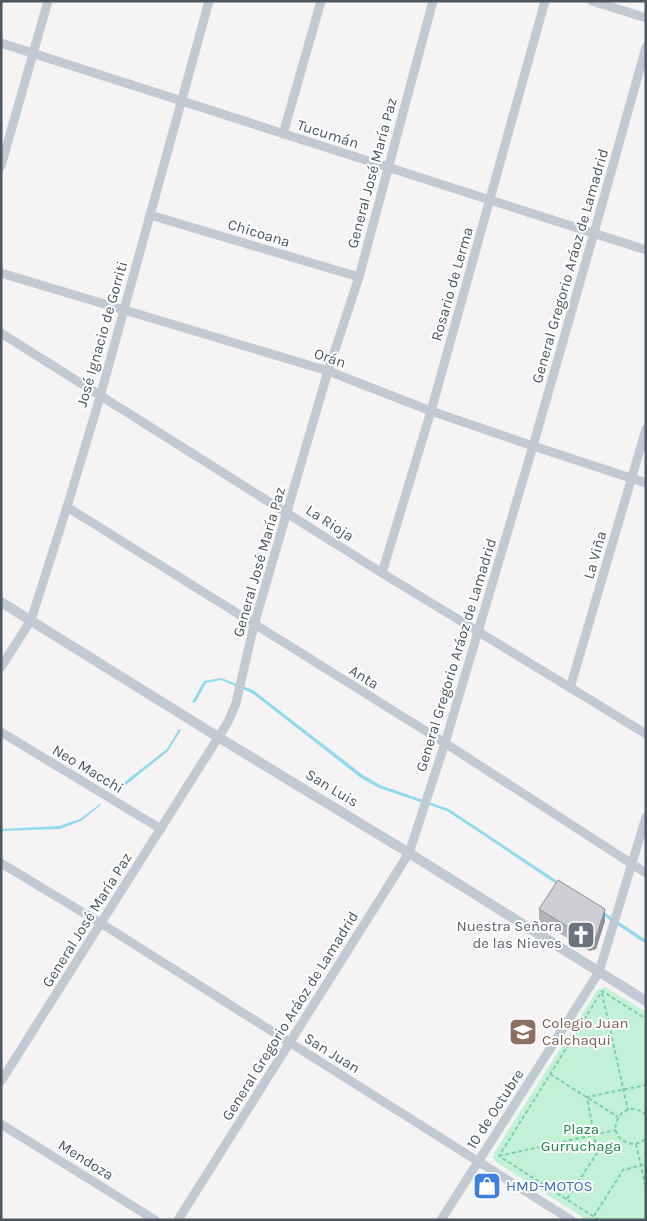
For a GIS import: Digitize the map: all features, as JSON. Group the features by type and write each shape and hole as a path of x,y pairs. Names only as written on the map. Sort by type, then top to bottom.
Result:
{"street":[{"name":"José Ignacio de Gorriti","path":"1,666 32,620 100,396 209,1"},
{"path":"283,134 321,1"},
{"name":"General José María Paz","path":"1,1081 228,722 236,703 254,625 328,371 359,277 433,1"},
{"name":"Rosario de Lerma","path":"382,572 431,411 545,1"},
{"path":"592,1 646,18"},
{"path":"1,166 33,53 45,2"},
{"name":"Tucumán","path":"1,43 646,250"},
{"name":"General Gregorio Aráoz de Lamadrid","path":"178,1220 409,853 445,743 533,446 646,47"},
{"name":"Chicoana","path":"150,215 359,277"},
{"name":"Orán","path":"1,273 328,371 431,411 646,483"},
{"name":"La Rioja","path":"1,334 477,632 646,734"},
{"name":"La Viña","path":"570,688 646,429"},
{"name":"Anta","path":"66,508 445,743 646,873"},
{"name":"San Luis","path":"1,602 646,1001"},
{"name":"Neo Macchi","path":"1,732 161,829"},
{"name":"10 de Octubre","path":"441,1220 599,972 646,817"},
{"name":"San Juan","path":"1,864 102,924 570,1220"},
{"name":"Mendoza","path":"1,1124 155,1220"}],"path":[{"path":"602,991 646,1019"},
{"path":"499,1156 602,991"},
{"path":"602,991 628,1110"},
{"path":"550,1074 618,1117"},
{"path":"587,1097 646,1085"},
{"path":"567,1199 597,1153 587,1097"},
{"path":"646,1115 639,1110 628,1110 618,1117 616,1130 621,1139 630,1144 636,1144 646,1138"},
{"path":"499,1156 616,1130"},
{"path":"636,1144 646,1188"},
{"path":"499,1156 599,1220"},
{"path":"594,1216 622,1170 646,1164"}],"green space":[{"name":"Plaza Gurruchaga","path":"605,987 646,1012 646,1220 587,1220 496,1162 493,1158 494,1153 596,992 598,989"}],"water":[{"path":"221,678 253,690 363,775 380,785 449,809 646,940 646,944 447,811 379,788 361,778 252,693 221,680 206,683 195,703 192,702 204,681"},
{"path":"179,729 181,730 168,751 117,792 113,791 167,749"},
{"path":"100,804 81,821 60,829 1,831 1,829 59,826 80,819"}],"building":[{"name":"Nuestra Señora de las Nieves","path":"558,880 605,909 596,937 589,940 539,909"}],"place":[{"name":"Nuestra Señora de las Nieves","path":"581,935"},
{"name":"Colegio Juan Calchaqui","path":"523,1032"},
{"name":"HMD-MOTOS","path":"487,1186"}]}
